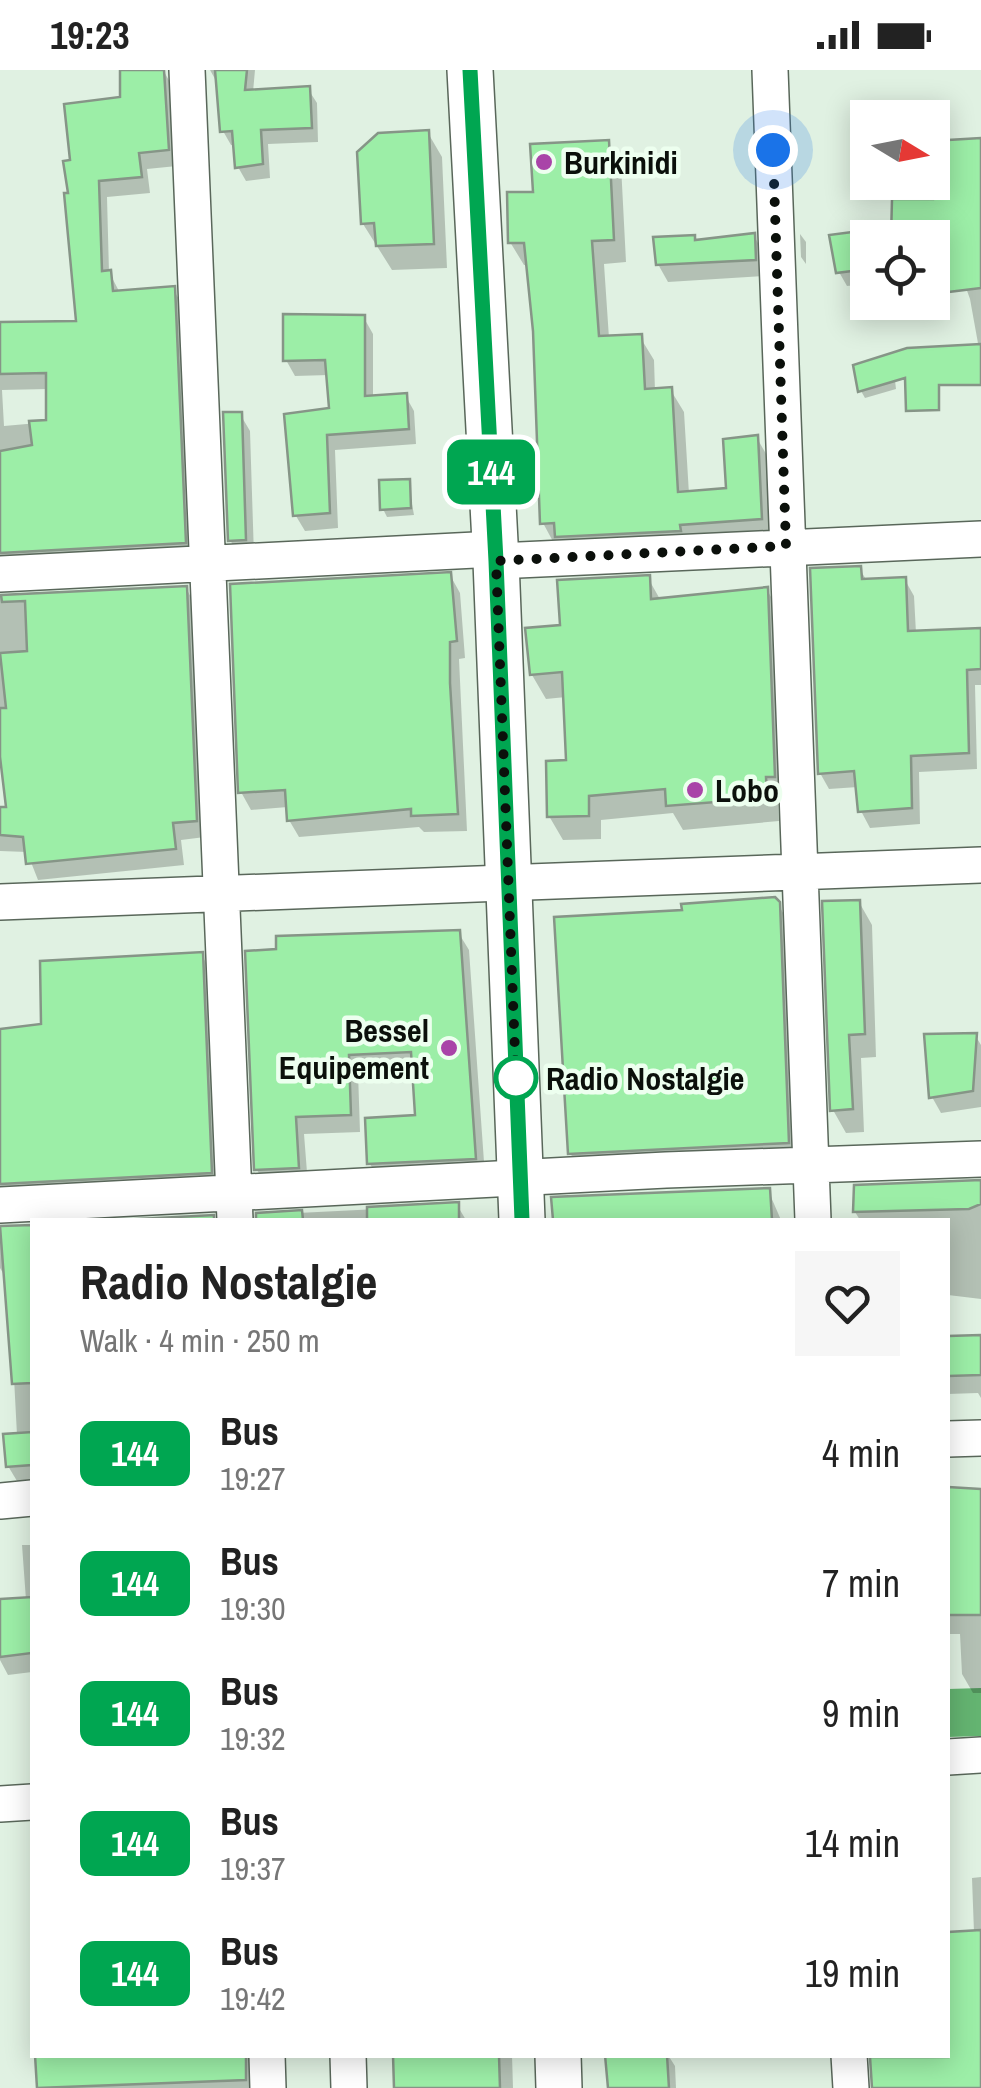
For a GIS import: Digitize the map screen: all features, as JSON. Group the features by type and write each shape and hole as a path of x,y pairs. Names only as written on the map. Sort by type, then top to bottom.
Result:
{"main road":[{"path":"470,70 496,555 522,1199"},
{"path":"558,2058 559,2088"}],"street":[{"path":"188,70 235,1206"},
{"path":"770,70 813,1218"},
{"path":"0,574 206,563 981,538"},
{"path":"0,902 510,886 981,865"},
{"path":"0,1205 235,1206 522,1199 812,1167 981,1159"},
{"path":"950,1439 981,1438"},
{"path":"0,1501 30,1498"},
{"path":"950,1757 981,1756"},
{"path":"0,1804 30,1802"},
{"path":"267,2058 268,2088"},
{"path":"348,2058 349,2088"},
{"path":"849,2058 850,2088"}],"shaded area":[{"path":"981,1688 981,1736 950,1737 950,1689"}],"building":[{"path":"120,70 164,70 169,150 139,153 142,177 99,181 102,271 111,270 113,291 175,286 186,543 0,553 0,451 32,445 29,421 46,420 46,373 0,374 0,322 76,321 64,193 68,193 63,161 70,160 64,104 120,97"},
{"path":"215,70 247,70 245,90 310,86 312,128 261,130 263,164 235,168 232,131 220,132"},
{"path":"429,130 434,244 376,246 374,223 361,224 357,152 378,133"},
{"path":"981,138 981,288 950,292 950,220 891,220 892,200 950,200 950,140"},
{"path":"609,140 614,240 592,241 599,336 642,334 645,389 672,387 678,492 726,488 723,439 758,435 762,519 680,525 681,531 555,537 554,523 540,524 533,331 524,243 508,243 507,192 533,192 530,144"},
{"path":"850,232 850,271 836,273 829,235"},
{"path":"755,233 756,260 656,265 653,237 695,235 695,240"},
{"path":"283,314 365,315 365,396 407,393 409,429 327,435 330,513 293,516 284,414 329,408 325,360 283,361"},
{"path":"981,344 981,385 939,385 939,410 906,411 905,378 858,392 853,365 907,348"},
{"path":"223,412 242,412 246,540 228,541"},
{"path":"410,479 411,508 380,510 379,480"},
{"path":"861,566 862,579 906,577 908,631 981,628 981,669 967,670 969,753 911,756 912,808 858,812 854,771 818,774 810,568"},
{"path":"451,572 457,641 450,642 450,683 458,814 411,816 411,809 287,821 285,790 238,793 230,584"},
{"path":"650,575 651,599 768,587 775,777 766,777 767,798 666,806 665,789 589,796 589,816 547,817 546,761 566,760 562,672 530,675 525,628 560,625 557,580"},
{"path":"187,586 197,821 173,823 176,849 26,864 23,837 0,835 0,807 6,807 0,708 6,708 0,653 27,651 25,601 2,602 1,595"},
{"path":"775,897 780,902 789,1143 568,1154 554,917 682,910 681,904"},
{"path":"860,900 865,1034 849,1035 853,1109 830,1111 822,901"},
{"path":"460,930 476,1159 367,1164 365,1118 415,1115 411,1052 349,1055 351,1115 296,1117 299,1168 254,1170 245,951 276,949 276,936"},
{"path":"203,952 212,1173 0,1184 0,1029 41,1024 40,961"},
{"path":"977,1033 973,1091 929,1098 924,1034"},
{"path":"981,1180 981,1204 969,1209 853,1212 854,1185"},
{"path":"770,1188 772,1218 553,1218 551,1197"},
{"path":"459,1202 459,1218 367,1218 367,1207"},
{"path":"302,1210 303,1218 256,1218 256,1213"},
{"path":"214,1215 214,1218 157,1218"},
{"path":"30,1225 30,1383 12,1384 0,1226"},
{"path":"981,1335 981,1375 950,1376 950,1336"},
{"path":"30,1432 30,1465 6,1467 3,1434"},
{"path":"950,1487 981,1489 981,1615 950,1615"},
{"path":"30,1597 30,1653 0,1657 0,1599"},
{"path":"981,1930 981,2088 872,2088 870,2058 950,2058 950,1932"},
{"path":"35,2058 246,2058 246,2080 37,2088"},
{"path":"393,2058 499,2058 500,2088 394,2088"},
{"path":"605,2058 667,2058 669,2088 608,2088"}],"bus line":[{"name":"144","path":"470,70 496,561 522,1218"}],"place":[{"name":"Burkinidi","path":"544,162"},
{"name":"Lobo","path":"695,790"},
{"name":"Bessel Equipement","path":"449,1048"},
{"name":"Radio Nostalgie","path":"516,1078"}],"route":[{"path":"516,1078 496,561 786,546 773,150"}]}
